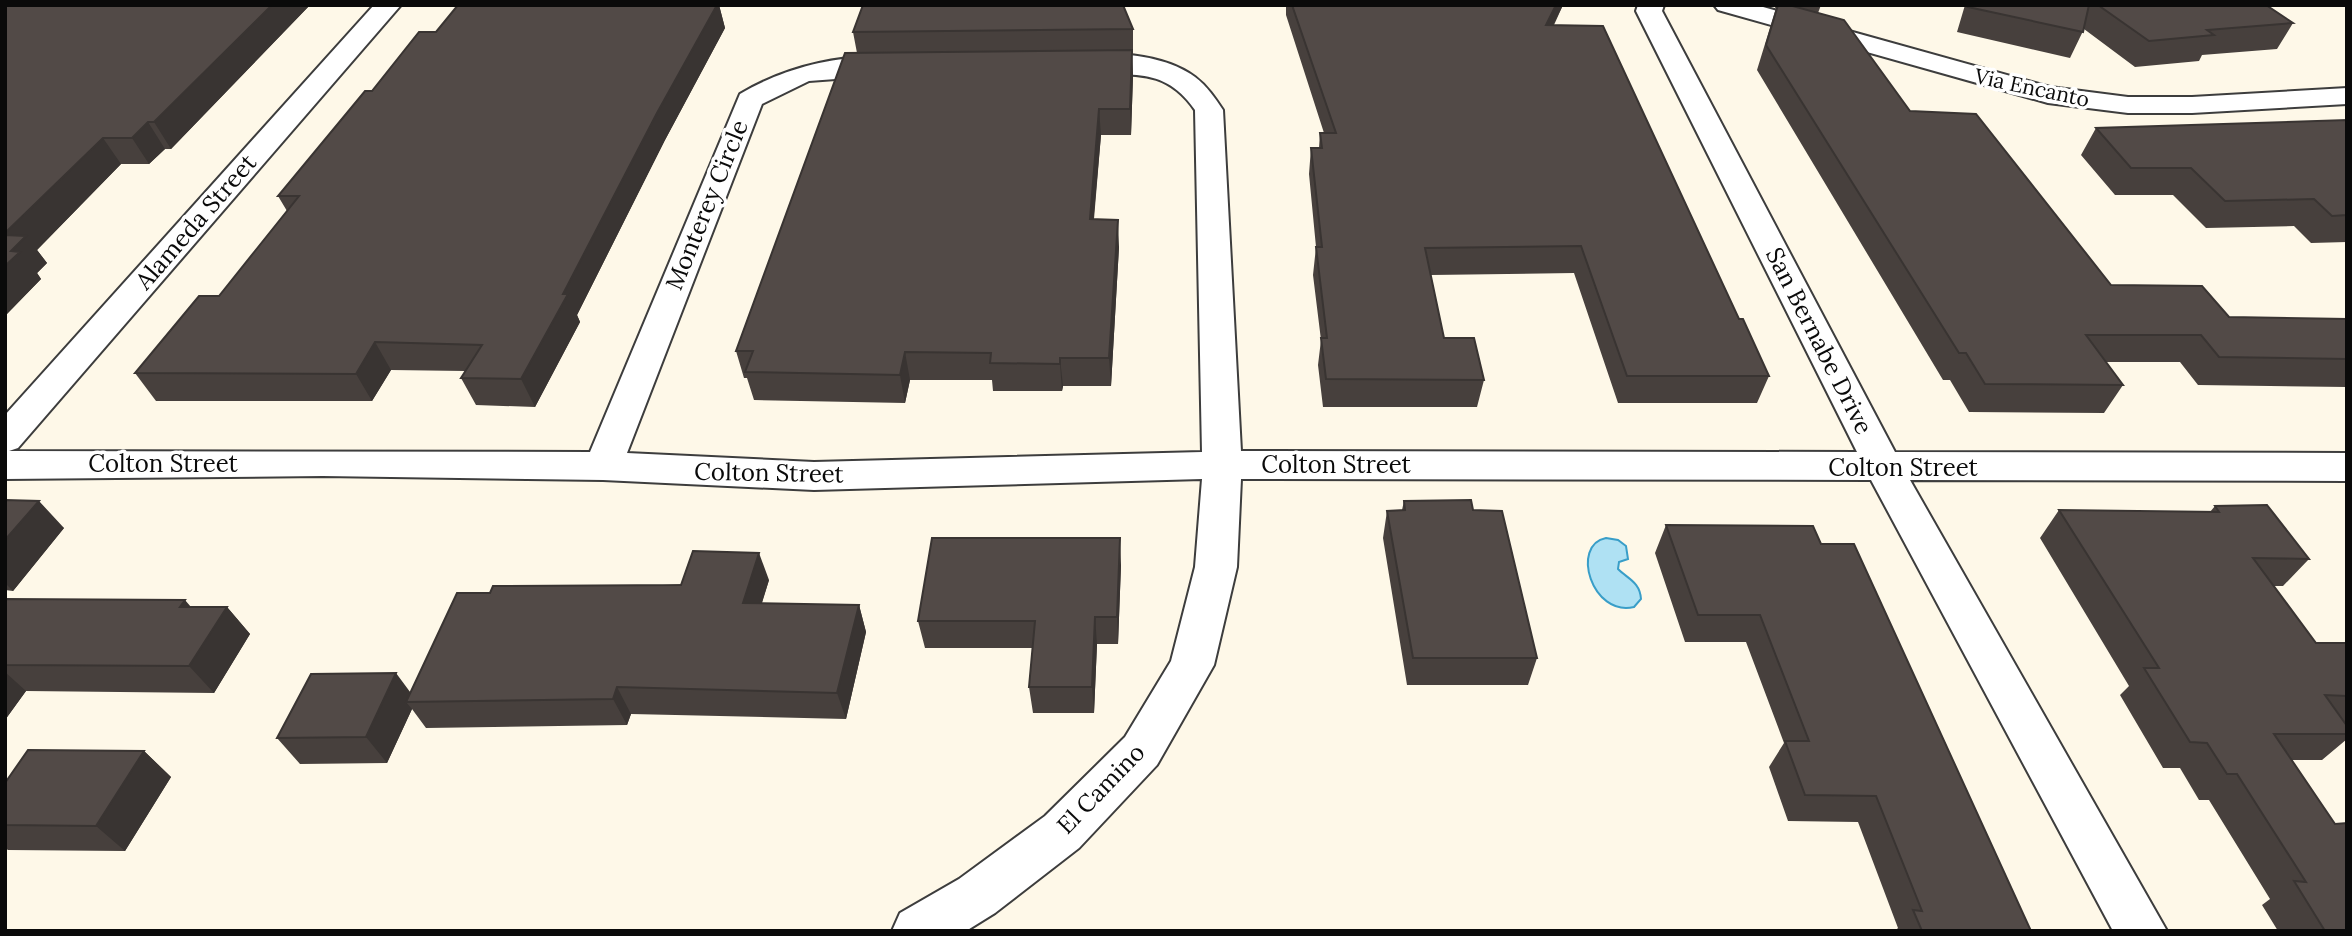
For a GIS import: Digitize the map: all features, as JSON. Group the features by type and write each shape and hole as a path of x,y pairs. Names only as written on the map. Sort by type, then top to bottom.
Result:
{"street":[{"name":"Alameda Street","path":"5,439 388,5"},
{"name":"San Bernabe Drive","path":"1651,5 1649,11 1884,468 2141,931"},
{"name":"Via Encanto","path":"1727,5 2048,95 2128,105 2347,96"},
{"path":"1055,64 1110,63 1163,70 1199,92 1209,110 1223,465"},
{"name":"Monterey Circle","path":"603,466 750,100 795,74 822,69 918,67"},
{"name":"Colton Street","path":"5,465 323,463 603,466 814,476 1223,465 2347,467"},
{"name":"El Camino","path":"918,931 977,896 1062,832 1141,751 1192,665 1216,567 1223,465"}],"water":[{"path":"1606,538 1618,540 1626,546 1628,559 1619,562 1618,569 1633,581 1640,593 1641,599 1634,607 1619,607 1607,601 1597,591 1591,579 1589,553 1595,543"}],"building":[{"path":"5,5 272,5 154,122 148,122 132,138 103,138 5,233"},
{"path":"458,5 717,5 657,113 563,294 568,294 521,379 461,378 482,345 375,342 356,374 135,373 199,296 219,296 299,196 278,196 365,91 372,91 419,32 436,32"},
{"path":"863,5 1123,5 1133,29 853,32"},
{"path":"1292,5 1556,5 1546,25 1603,26 1739,319 1743,319 1769,376 1627,376 1581,246 1425,248 1444,338 1474,338 1484,380 1326,379 1321,338 1327,338 1316,247 1322,247 1311,148 1322,148 1320,133 1336,133"},
{"path":"1778,5 1789,5 1844,20 1910,111 1976,114 2111,285 2202,286 2229,317 2347,319 2347,359 2219,357 2201,335 2086,335 2123,385 1985,384 1966,353 1959,353 1766,45"},
{"path":"2089,5 2083,32 1968,7"},
{"path":"2098,5 2266,5 2293,23 2207,30 2214,35 2149,41"},
{"path":"1132,50 1130,109 1099,109 1090,219 1118,220 1109,358 1060,358 1060,364 990,363 991,353 905,352 900,375 745,372 753,351 736,351 845,53"},
{"path":"2347,120 2347,215 2332,216 2314,199 2225,201 2191,168 2131,168 2096,128"},
{"path":"5,235 26,236 11,251 20,252 5,266"},
{"path":"5,500 39,501 5,540"},
{"path":"1471,500 1473,510 1502,511 1537,658 1413,658 1387,511 1405,510 1404,501"},
{"path":"2267,505 2309,559 2253,558 2316,643 2347,643 2347,696 2325,695 2347,726 2347,734 2274,734 2335,824 2347,823 2347,931 2325,931 2294,881 2306,882 2237,774 2227,774 2207,743 2190,742 2144,668 2159,668 2059,510 2219,512 2215,506"},
{"path":"1666,525 1813,526 1821,544 1854,544 2031,931 1922,931 1913,910 1922,911 1876,796 1805,795 1785,741 1809,741 1760,615 1698,615"},
{"path":"932,538 1120,538 1117,617 1095,617 1092,687 1029,687 1035,621 918,621"},
{"path":"693,551 759,553 743,603 859,605 837,693 617,687 613,699 406,702 457,593 490,593 493,586 681,585"},
{"path":"5,599 185,600 180,607 227,607 189,666 5,665"},
{"path":"396,673 366,737 277,738 311,674"},
{"path":"28,750 144,751 96,826 5,825 5,783"}]}
